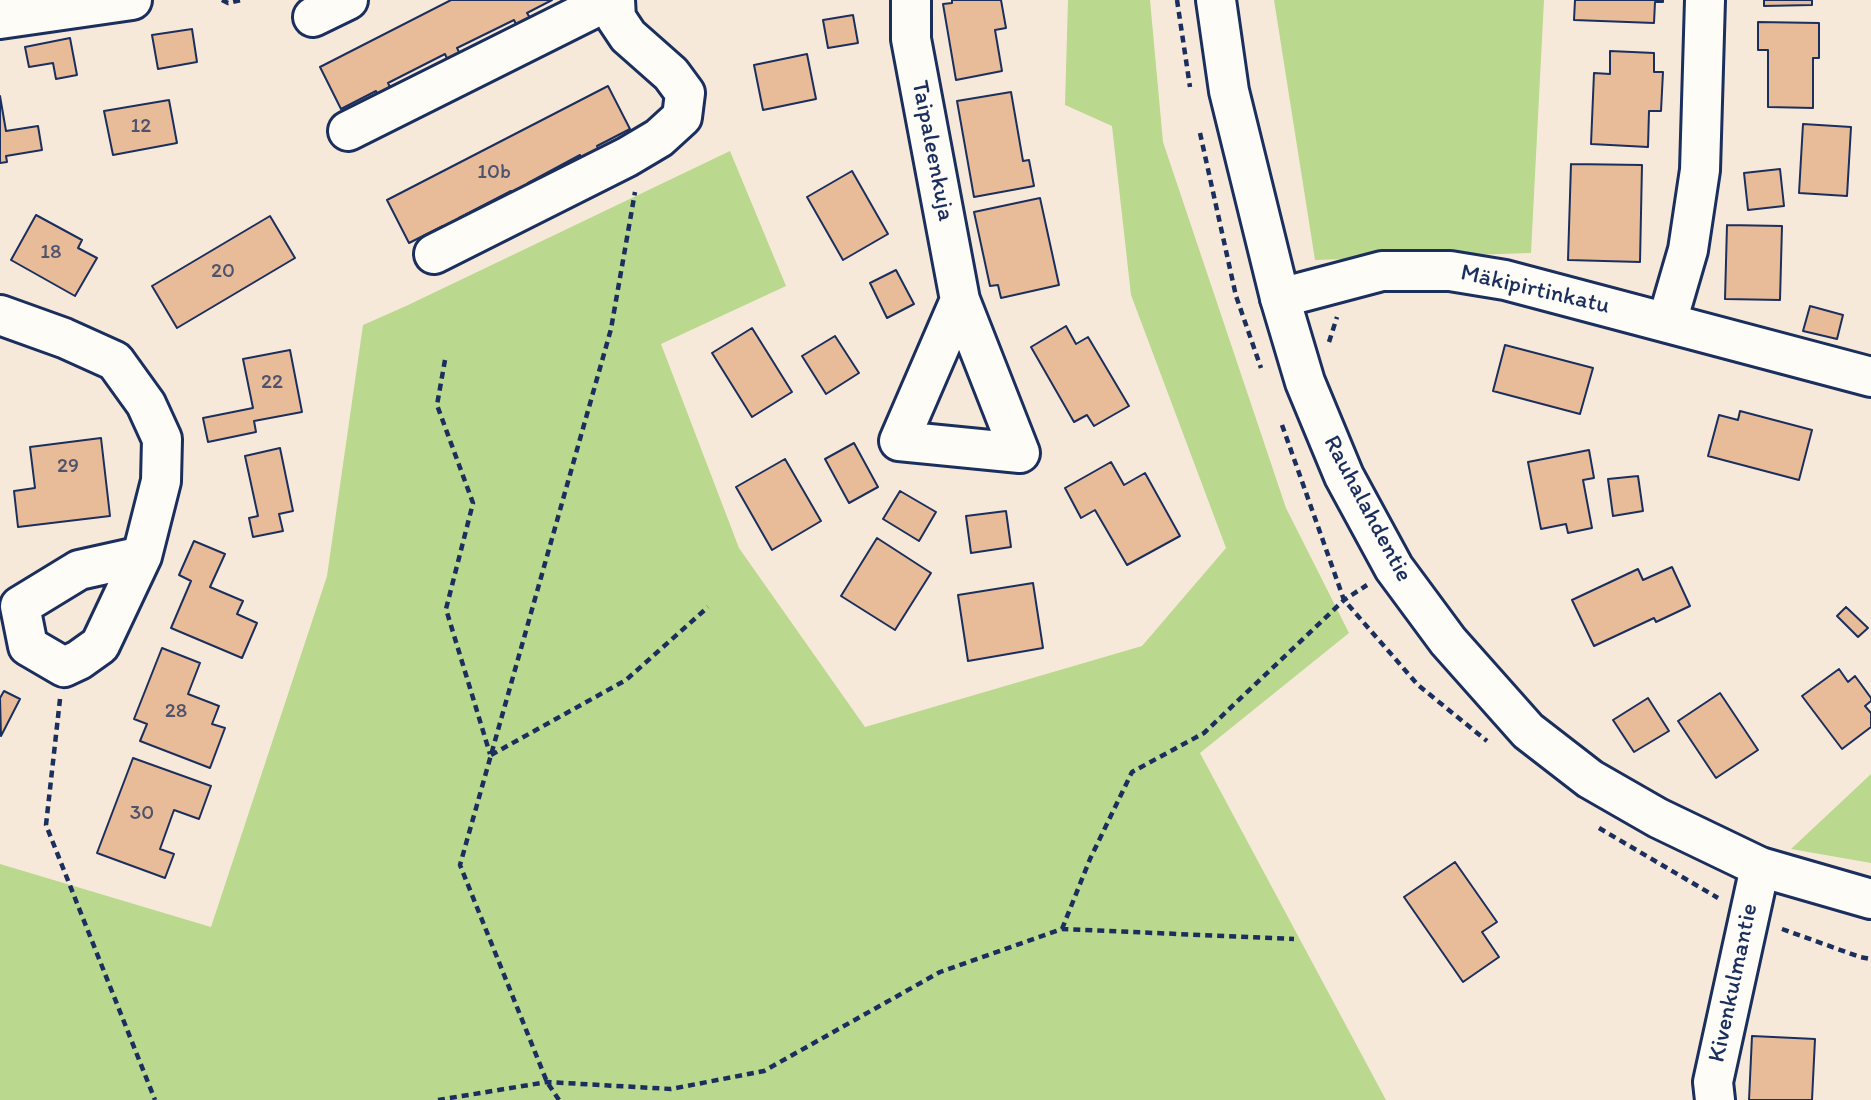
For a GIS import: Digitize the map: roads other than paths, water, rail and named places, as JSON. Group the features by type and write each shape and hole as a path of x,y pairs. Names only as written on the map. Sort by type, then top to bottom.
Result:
{"street":[{"path":"0,19 132,0"},
{"path":"313,17 348,0"},
{"path":"348,131 610,0"},
{"path":"434,254 643,149 682,117 685,93 671,74 628,36 616,18 615,0"},
{"name":"Taipaleenkuja","path":"911,0 911,39 960,300"},
{"name":"Rauhalahdentie","path":"1216,0 1229,91 1280,299 1305,382 1344,476 1394,568 1448,641 1528,731 1590,779 1658,818 1760,867 1871,899"},
{"path":"1667,322 1688,250 1700,170 1704,0"},
{"name":"Mäkipirtinkatu","path":"1280,299 1382,271 1450,271 1505,280 1871,377"},
{"path":"0,315 64,338 116,361 146,404 162,439 161,481 142,556 100,645 64,667 28,646 20,606 79,570 142,556"},
{"name":"Kivenkulmantie","path":"1716,1100 1713,1082 1760,867"}]}
